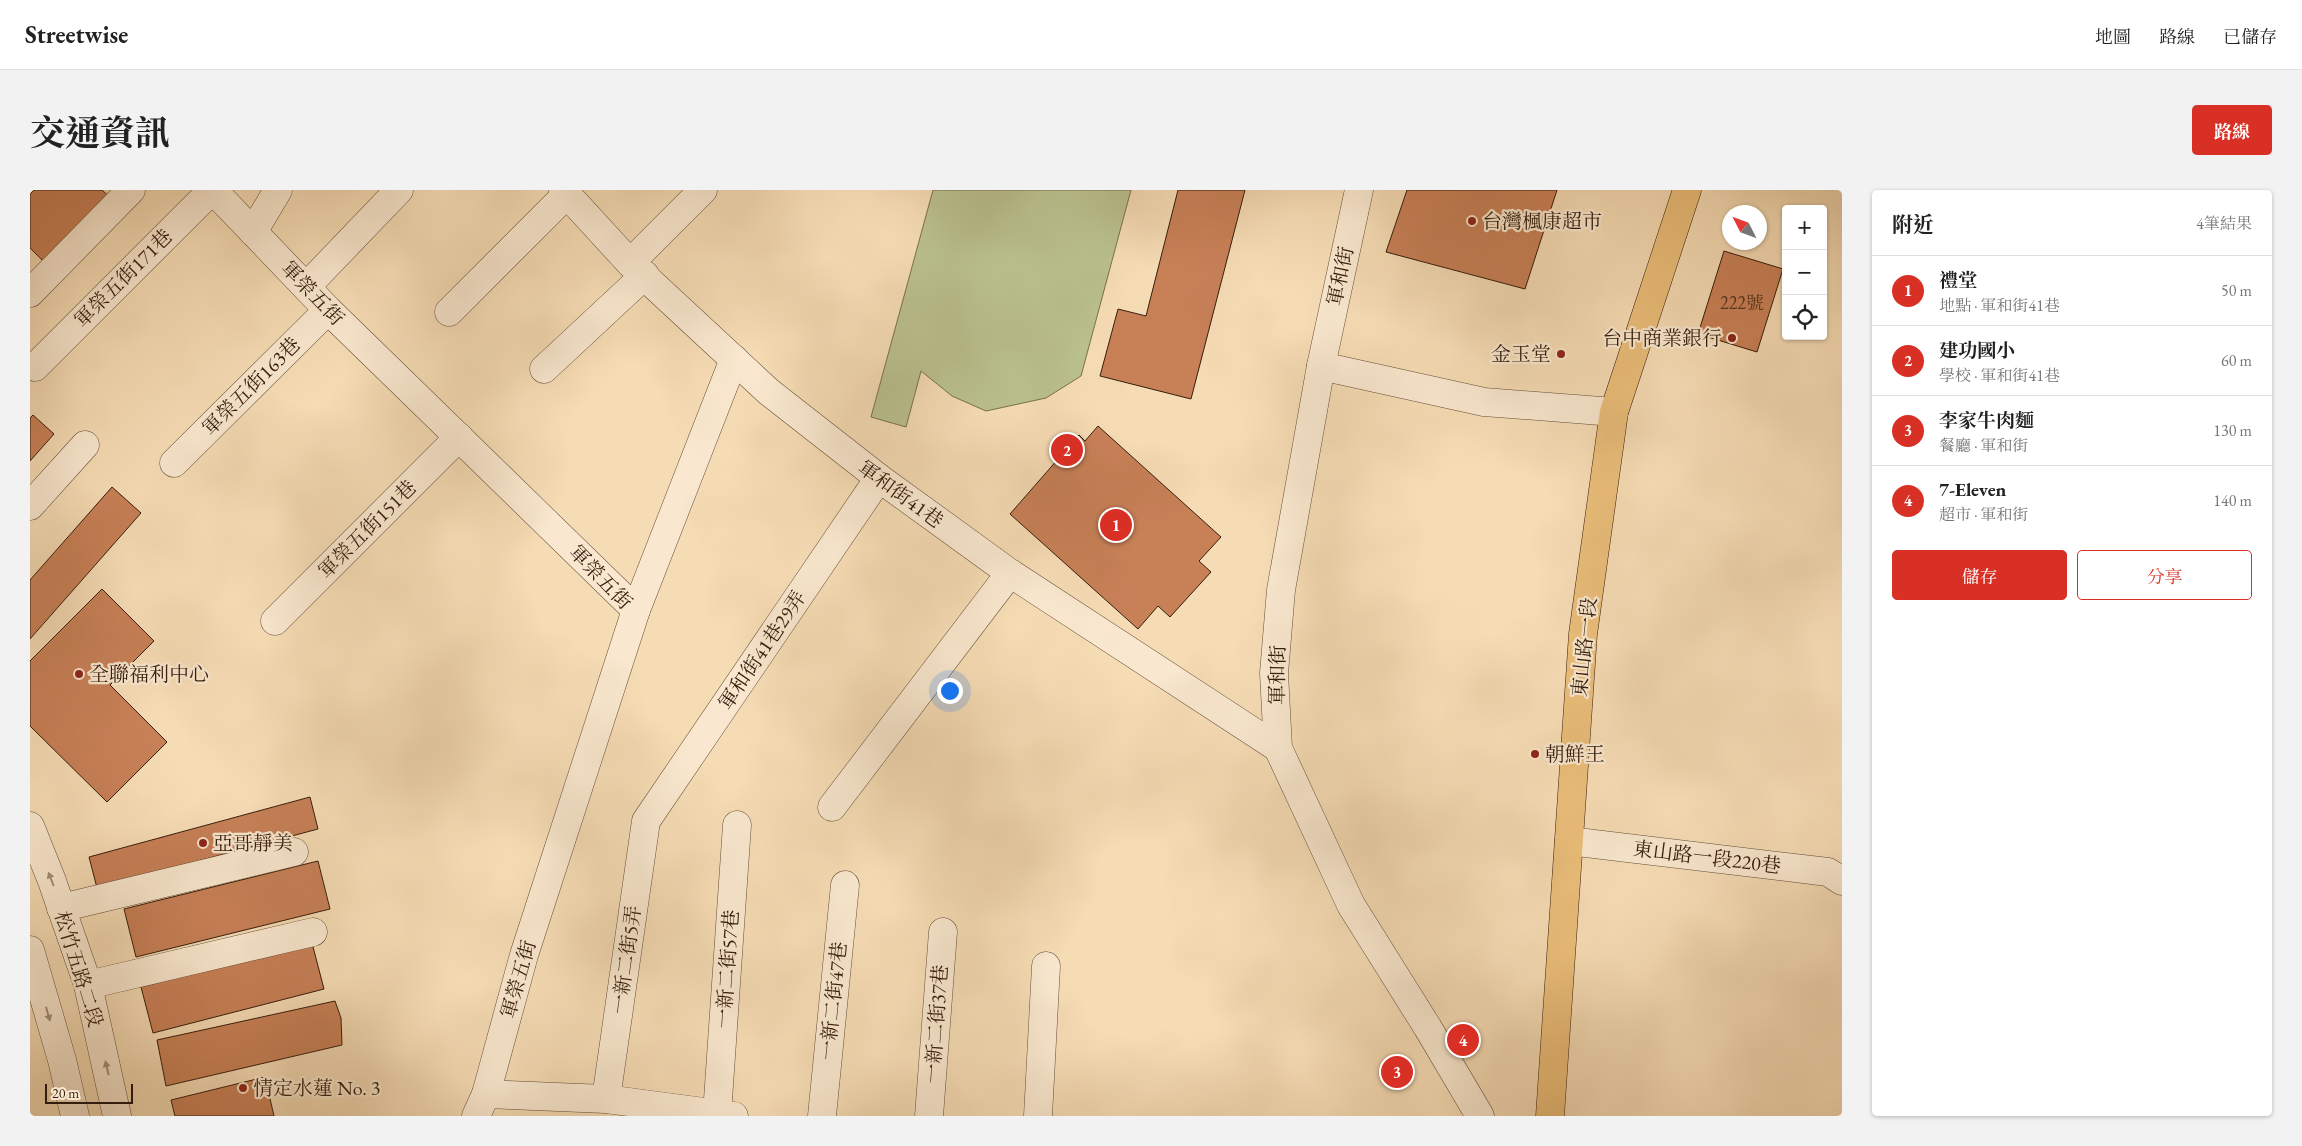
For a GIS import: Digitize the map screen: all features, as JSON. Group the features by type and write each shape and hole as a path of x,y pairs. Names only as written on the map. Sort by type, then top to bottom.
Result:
{"main road":[{"name":"東山路一段","path":"1550,1116 1583,634 1614,412 1687,190"}],"street":[{"path":"30,293 131,190"},
{"name":"軍榮五街","path":"212,190 328,310 636,610 524,955 481,1105"},
{"name":"軍榮五街171巷","path":"35,367 212,190"},
{"path":"253,232 278,190"},
{"path":"306,287 399,190"},
{"path":"544,369 638,269 703,190"},
{"name":"軍和街","path":"1359,190 1320,366 1282,590 1274,673 1278,748 1351,905 1480,1116"},
{"path":"449,312 565,192"},
{"name":"軍和街41巷","path":"565,192 638,269 769,392 879,478 1010,573 1278,748"},
{"name":"軍榮五街163巷","path":"174,463 328,310"},
{"path":"636,610 734,359"},
{"path":"1320,366 1484,402 1614,412"},
{"name":"軍榮五街151巷","path":"275,621 459,437"},
{"path":"30,506 85,445"},
{"name":"軍和街41巷29弄","path":"646,821 879,478"},
{"path":"832,807 1010,573"},
{"name":"一新二街5弄","path":"621,1106 646,821"},
{"name":"一新二街57巷","path":"725,1115 737,825"},
{"name":"松竹五路二段","path":"30,826 62,908 88,985 117,1116"},
{"name":"東山路一段220巷","path":"1569,841 1828,872 1842,881"},
{"path":"62,908 294,852"},
{"name":"一新二街47巷","path":"822,1116 845,885"},
{"path":"88,985 313,932"},
{"name":"一新二街37巷","path":"929,1116 943,932"},
{"name":"松竹五路二段","path":"30,950 62,1060 75,1116"},
{"path":"1038,1116 1046,966"},
{"path":"481,1105 621,1106 725,1115"}],"green space":[{"path":"933,190 1131,190 1081,376 1046,398 986,411 952,396 921,371 906,427 871,417"}],"building":[{"path":"34,190 102,190 114,201 49,267 30,248 30,194"},
{"path":"1178,190 1245,190 1191,399 1100,376 1118,309 1146,316"},
{"name":"台灣楓康超市","path":"1407,190 1557,190 1525,289 1386,252"},
{"path":"1724,251 1782,269 1757,352 1698,334"},
{"path":"33,415 54,434 30,461 30,418"},
{"path":"1098,426 1221,537 1199,561 1211,572 1170,617 1158,606 1138,629 1010,514 1079,435 1085,441"},
{"path":"112,487 141,513 30,639 30,580"},
{"path":"102,589 154,641 110,685 167,742 107,802 30,726 30,661"},
{"name":"亞哥靜美","path":"310,797 318,829 97,888 89,857"},
{"path":"318,861 330,909 136,957 124,909"},
{"path":"312,943 324,989 153,1033 141,987"},
{"path":"335,1001 341,1018 342,1045 166,1086 157,1040"},
{"name":"情定水蓮 No. 3","path":"265,1077 274,1116 175,1116 171,1100"}],"place":[{"name":"台灣楓康超市","path":"1472,221"},
{"name":"台中商業銀行","path":"1732,338"},
{"name":"金玉堂","path":"1561,354"},
{"name":"建功國小","path":"1067,450"},
{"name":"禮堂","path":"1116,525"},
{"name":"全聯福利中心","path":"79,674"},
{"name":"朝鮮王","path":"1535,754"},
{"name":"亞哥靜美","path":"203,843"},
{"name":"7-Eleven","path":"1463,1040"},
{"name":"李家牛肉麵","path":"1397,1072"},
{"name":"情定水蓮 No. 3","path":"243,1088"}]}
